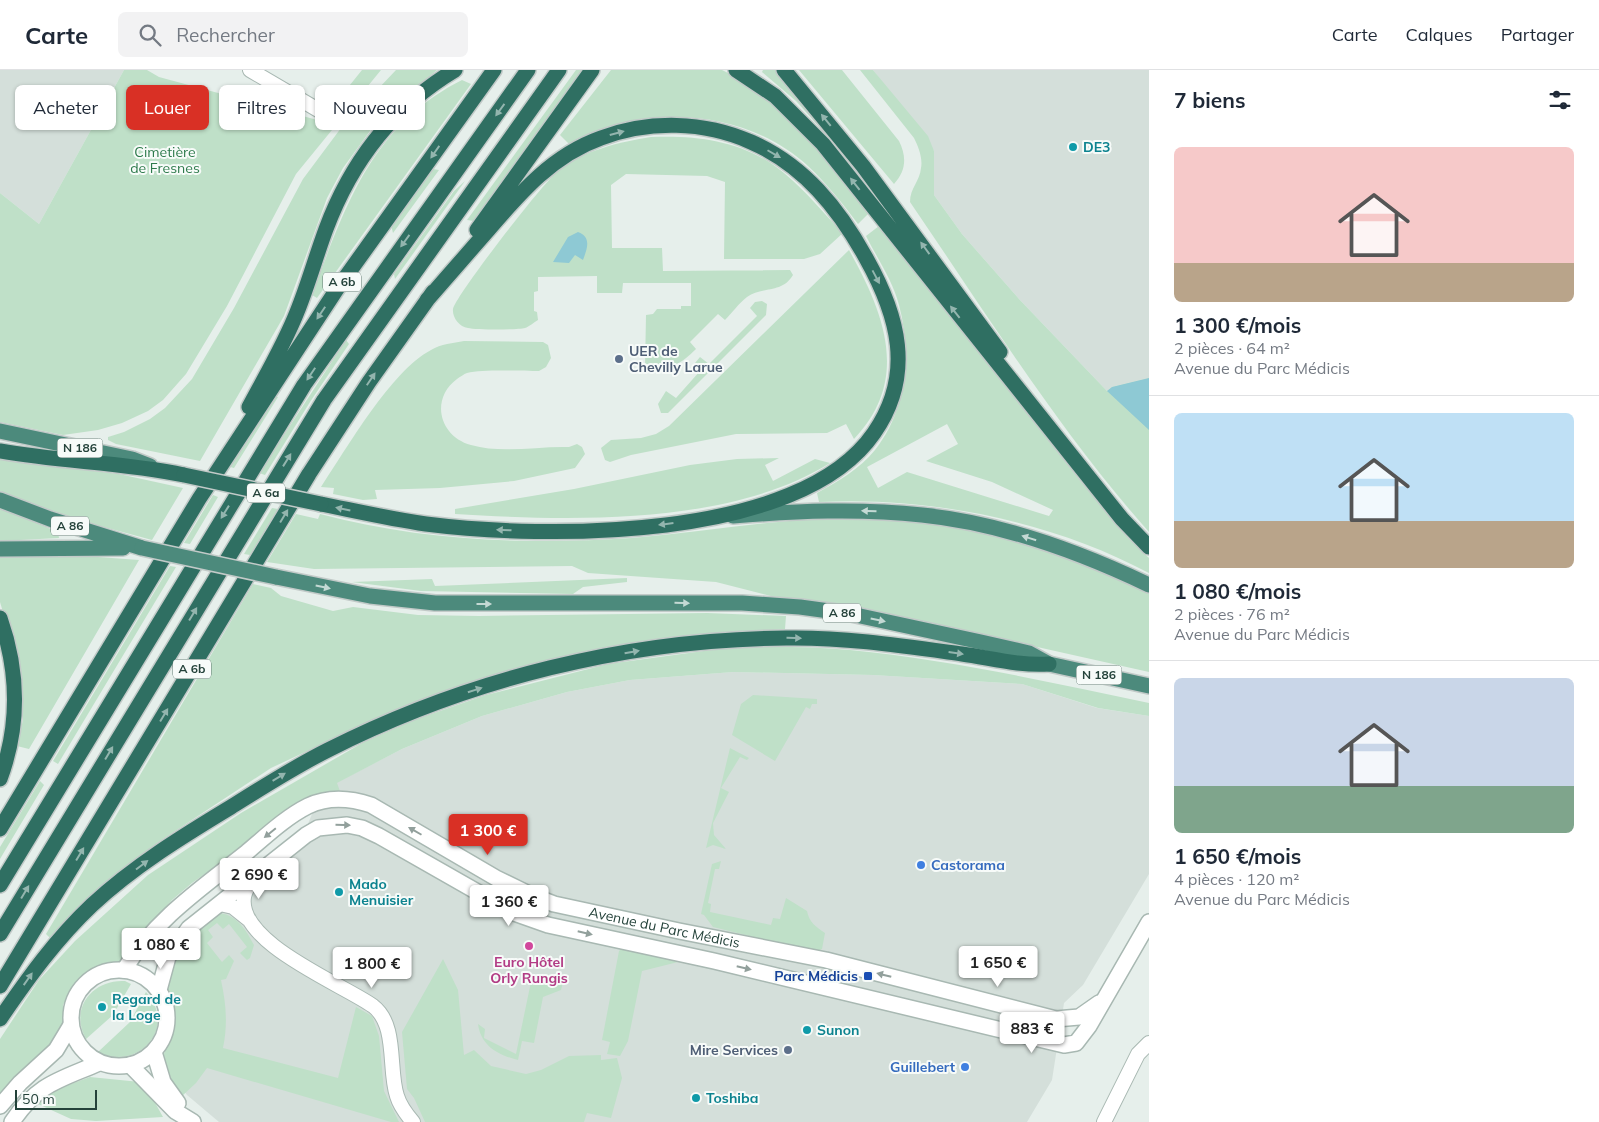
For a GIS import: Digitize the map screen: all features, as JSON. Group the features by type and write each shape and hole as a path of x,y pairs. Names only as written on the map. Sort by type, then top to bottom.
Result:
{"highway":[{"name":"A 6b","path":"0,829 199,499 337,289 494,70"},
{"name":"A 6a","path":"0,885 304,386 347,322 528,70"},
{"name":"A 6a","path":"0,934 324,400 559,70"},
{"name":"A 6b","path":"0,986 309,474 369,382 592,70"},
{"path":"736,70 775,96 818,138 1018,391 1122,519 1149,547"},
{"path":"784,70 858,159 924,246 1010,366 1018,391"},
{"path":"199,499 282,346 297,311 332,215 354,170 367,150 395,116 428,87 454,71"},
{"path":"427,300 537,176 572,151 603,137 644,127 694,126 750,141 786,161 803,174 837,211 879,281 894,319 898,342 896,384 889,405 874,434 857,454 838,470 792,494 714,518"},
{"name":"N 186","path":"0,431 132,459 158,469"},
{"path":"0,450 43,459 158,469 423,524 526,530 634,527 714,518 844,510 924,515 975,523 1075,553 1149,585"},
{"name":"A 86","path":"0,500 50,520 142,548 370,596 435,603 742,603 800,607 851,614 972,640 1029,653 1047,663"},
{"path":"0,549 63,546 142,548"},
{"path":"0,618 8,640 16,692 12,739 0,779"},
{"path":"0,1019 52,946 112,887 171,843 326,751 368,731 451,698 533,672 603,657 670,646 775,638 865,642 980,657 1026,666 1047,663"},
{"name":"N 186","path":"1047,663 1149,686"}],"street":[{"path":"250,70 315,108"},
{"name":"Avenue du Parc Médicis","path":"124,970 164,919 281,825 309,805 340,798 371,805 496,878 554,904 679,932 837,963 1056,1019 1079,1017 1102,1001"},
{"name":"Avenue du Parc Médicis","path":"159,990 168,957 189,928 306,835 318,828 347,825 362,828 380,836 514,913 548,925 734,965 1064,1045 1076,1043 1089,1026 1149,922"},
{"path":"248,919 244,897 252,879"},
{"path":"220,904 233,907 248,919 263,938 285,955 377,1010 388,1033 398,1099 413,1122"},
{"path":"124,970 142,975 159,990 168,1013 167,1026 163,1038 154,1052 142,1061 130,1066 119,1067 99,1063 76,1040 71,1024 72,1006 80,989 100,974 124,970"},
{"path":"0,1106 20,1083 56,1050 71,1024"},
{"path":"1104,1122 1138,1054 1149,1043"},
{"path":"154,1052 163,1082 194,1122"},
{"path":"12,1122 28,1102 45,1087 61,1077 99,1063"},
{"path":"130,1066 175,1111 194,1122"}],"shaded area":[{"path":"0,70 124,70 116,85 15,85 15,130 91,130 39,224 0,193"},
{"path":"873,70 1149,70 1149,378 1112,387 1107,391 1019,299 962,234 934,195 934,151"},
{"path":"733,672 873,675 1022,684 1097,708 1149,716 1149,874 1083,985 1064,1003 1052,1080 1027,1122 219,1122 187,1095 173,1076 164,1054 172,1039 174,1018 172,1002 164,982 170,958 305,831 322,790 402,749 482,716 567,692 630,680"}],"green space":[{"name":"Cimetière de Fresnes","path":"124,70 147,70 159,77 188,85 126,85 126,130 209,130 209,91 219,93 219,130 305,130 305,117 315,119 315,130 332,130 296,174 227,306 186,374 163,400 148,411 122,423 98,430 63,435 0,422 0,193 39,224 91,130 116,130 116,85"},
{"name":"Cimetière de Fresnes","path":"362,70 381,70 369,85 350,85"},
{"path":"396,70 437,70 419,85 382,85"},
{"path":"576,70 582,70 474,221 467,220"},
{"path":"611,70 722,70 742,80 757,89 796,124 869,213 858,224 808,166 782,147 754,132 724,123 693,118 661,117 629,122 599,131 570,145 560,135"},
{"path":"763,70 778,70 843,146 839,149 796,101 762,72"},
{"path":"799,70 842,70 902,147 903,169 894,184"},
{"path":"860,70 873,70 928,136 934,151 934,195 962,234 1019,299 1107,391 1112,387 1149,378 1149,532 1084,453 1024,371 910,202 910,197 921,168 918,148 914,138"},
{"path":"462,80 471,84 317,298 312,295 350,200 365,172 383,145 397,130 425,130 425,104"},
{"path":"340,130 371,130 343,168 327,198 284,316 200,461 116,444 108,440 108,437 124,432 150,419 165,408 192,379 234,308 303,179"},
{"path":"651,137 704,139 738,147 754,154 769,162 792,180 843,233 820,254 804,259 724,259 725,182 707,176 626,174 611,185 612,248 662,248 663,271 790,270 793,275 783,285 747,297 725,320 718,314 690,342 696,349 679,363 661,368 645,367 646,315 653,314 657,309 681,309 681,306 691,306 691,283 623,283 622,293 597,293 597,276 538,277 538,291 534,292 534,311 537,312 538,320 528,327 497,330 472,329 459,324 453,312 458,299 520,215 559,170 591,152 627,141"},
{"path":"433,169 439,170 393,233 391,225"},
{"path":"465,181 395,279 394,274 454,191"},
{"path":"879,226 1082,483 1129,539 1149,558 1149,573 1072,539 1031,526 988,516 946,508 903,503 819,502 817,493 856,469 875,450 886,434 894,417 904,380 905,342 899,305 889,278 866,236","holes":["947,424 958,444 926,461 992,482 1053,510 1049,516 907,472 878,488 867,467"]},
{"path":"849,250 873,298 881,322 886,346 887,369 882,393 872,416 854,439 846,424 827,433 736,434 631,455 610,462 605,460 601,448 611,440 641,438 656,434 669,426"},
{"path":"762,301 767,304 766,315 668,413 661,413 658,404 666,391 676,398 700,371 695,363 700,357 709,364 757,316 750,308 755,302"},
{"path":"346,340 349,344 310,402 265,475 259,473"},
{"path":"464,341 543,342 548,345 551,358 546,367 539,371 474,372 466,373 457,379 443,396 441,406 445,425 452,434 471,445 495,449 569,447 577,444 582,447 585,454 575,468 514,481 440,488 375,490 377,499 363,500 333,494 334,488 321,487 385,392 401,375 416,360 431,350 443,345"},
{"path":"273,396 278,397 234,468 230,467"},
{"path":"0,457 35,464 119,474 183,488 152,540 67,517 0,491"},
{"path":"779,458 765,465 773,481 815,459 830,463 790,484 745,499 698,509 598,518 455,514 455,509 574,489 690,465 737,459"},
{"path":"213,495 218,497 190,544 184,543"},
{"path":"0,508 58,532 59,538 0,541"},
{"path":"272,508 278,509 250,555 244,554"},
{"path":"296,514 318,519 320,514 358,523 436,535 514,541 632,538 790,521 854,517 920,521 988,532 1055,552 1088,565 1149,594 1149,672 859,607 771,596 716,582 588,573 572,566 314,569 267,562"},
{"path":"57,554 139,560 29,749 17,746 23,720 23,697 18,663 0,602 0,558"},
{"path":"170,566 176,567 58,764 53,761"},
{"path":"627,578 627,582 583,587 573,594 421,591 352,582 432,579 435,586"},
{"path":"253,584 271,588 281,596 333,611 353,607 418,615 707,613 786,616 785,629 679,638 446,693 380,717 271,768 160,841 123,868 81,904 51,939 46,934"},
{"path":"733,647 835,649 888,654 963,666 1149,703 1149,716 1098,708 1022,684 873,675 733,672 630,680 567,692 482,716 402,749 337,783 341,794 261,834 192,883 172,900 121,961 91,969 76,981 63,1005 63,1025 48,1051 0,1096 0,1039 39,980 75,941 148,875 241,813 364,742 414,720 486,695 608,664"},
{"path":"753,695 817,699 817,704 812,704 810,709 806,707 775,761 732,735 741,704"},
{"path":"730,748 749,758 747,760 740,757 721,788 729,792 713,823 714,835 726,849 713,845 706,848"},
{"path":"40,781 44,785 0,859 0,847"},
{"path":"721,861 719,869 715,869 708,903 711,904 710,912 771,925 773,918 780,919 786,898 807,911 813,924 825,933 822,949 815,952 713,927 704,915 701,914 712,864"},
{"path":"220,913 237,920 254,945 250,958 247,960 240,953 247,947 229,924 223,929 217,923 208,930 213,937 207,943 222,962 229,955 234,961 226,979 221,980 226,1014 223,1048 338,1078 356,1007 372,1016 379,1036 384,1091 399,1122 391,1122 207,1068 196,1083 181,1097 163,1066 164,1054 174,1023 173,1008 164,982 178,947 215,914"},
{"path":"622,948 678,962 642,971 628,1041 620,1056 607,1054 610,1042 602,1040 619,951"},
{"path":"443,959 458,990 464,1055 474,1050 491,1066 526,1074 541,1070 569,1056 601,1055 601,1060 617,1058 622,1078 611,1118 587,1113 584,1122 425,1122 414,1098 407,1089 402,1032"},
{"path":"532,977 563,982 561,990 543,997 534,1043 522,1041 518,1060 497,1052 487,1044 480,1032 478,1024 485,1029 484,1038 516,1054"},
{"path":"125,981 131,984 113,1015 86,1039 81,1028 80,1017 82,1007 87,998 103,985"},
{"path":"146,992 155,1005 158,1019 156,1032 149,1043 140,1051 127,1056 113,1057 98,1052 130,1022"},
{"path":"90,1077 140,1082 148,1090 163,1117 96,1121 71,1119 38,1104 49,1092"}],"water":[{"path":"578,232 587,240 587,248 583,260 575,255 569,263 553,262 568,237"},
{"path":"1149,378 1149,430 1107,391 1112,387"}],"place":[{"name":"DE3","path":"1073,147"},
{"name":"UER de Chevilly Larue","path":"619,359"},
{"name":"Castorama","path":"921,865"},
{"name":"Mado Menuisier","path":"339,892"},
{"name":"Euro Hôtel Orly Rungis","path":"529,946"},
{"name":"Parc Médicis","path":"868,976"},
{"name":"Regard de la Loge","path":"102,1007"},
{"name":"Sunon","path":"807,1030"},
{"name":"Mire Services","path":"788,1050"},
{"name":"Guillebert","path":"965,1067"},
{"name":"Toshiba","path":"696,1098"}]}
